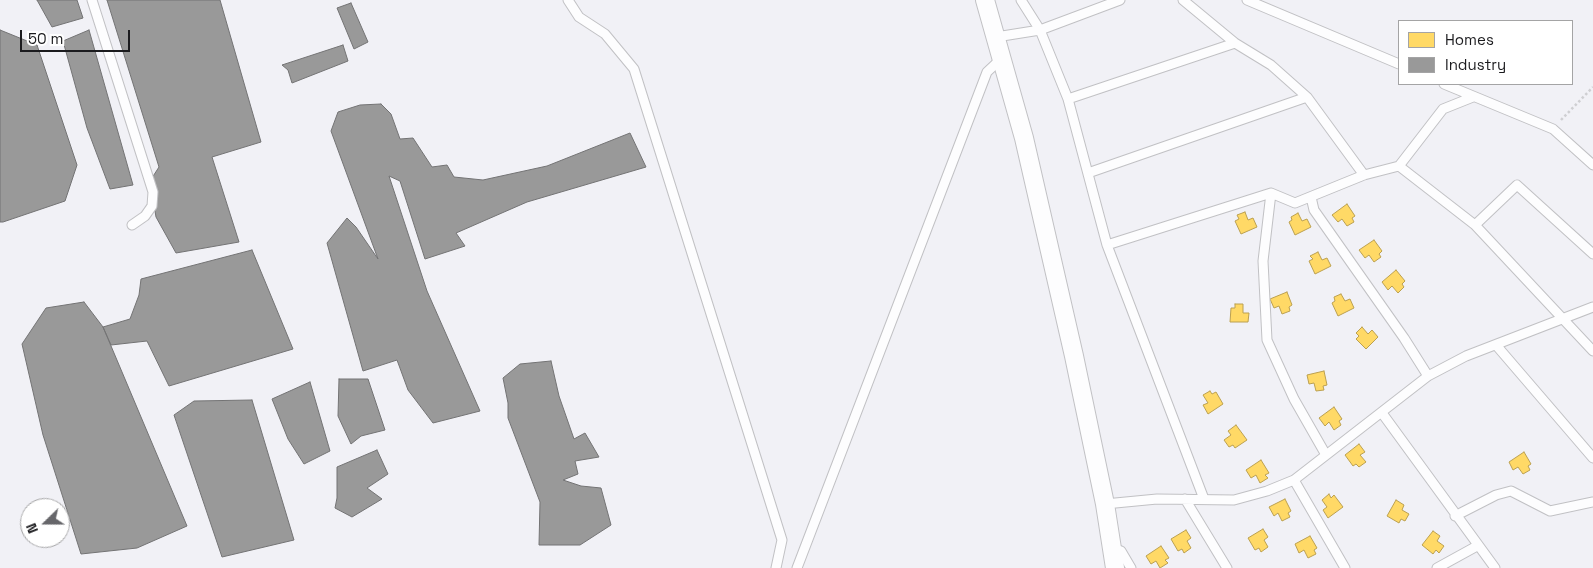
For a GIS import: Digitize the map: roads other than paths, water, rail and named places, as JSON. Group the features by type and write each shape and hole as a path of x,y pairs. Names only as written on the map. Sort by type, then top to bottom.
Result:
{"street":[{"path":"985,0 1024,138 1105,504 1115,568"}],"lane":[{"path":"92,0 153,192 152,206 145,216 132,225"},
{"path":"568,0 579,17 605,34 634,69 782,540 776,568"},
{"path":"1021,0 1040,30 1068,100 1107,245 1204,499"},
{"path":"996,37 1040,30 1120,0"},
{"path":"1183,0 1235,43 1271,65 1307,98 1364,175"},
{"path":"1247,0 1398,64"},
{"path":"1068,100 1235,43"},
{"path":"797,568 987,72 1002,58"},
{"path":"1446,85 1553,129 1593,165"},
{"path":"1107,245 1271,193 1295,203 1364,175 1398,166 1443,109 1473,97"},
{"path":"1088,173 1307,98"},
{"path":"1398,166 1475,225 1541,294 1560,318 1593,351"},
{"path":"1475,225 1517,185 1593,254"},
{"path":"1271,193 1263,261 1267,340 1294,399 1326,455"},
{"path":"1311,197 1314,210 1404,338 1428,376"},
{"path":"1105,504 1120,501 1234,500 1249,497 1294,480 1428,376 1466,356 1560,318 1593,307"},
{"path":"1496,345 1593,458"},
{"path":"1382,413 1494,568"},
{"path":"1294,480 1345,568"},
{"path":"1455,516 1496,495 1511,491 1550,511 1593,502"},
{"path":"1185,499 1227,568"},
{"path":"1437,568 1477,546"},
{"path":"1112,548 1121,551 1131,568"}]}
